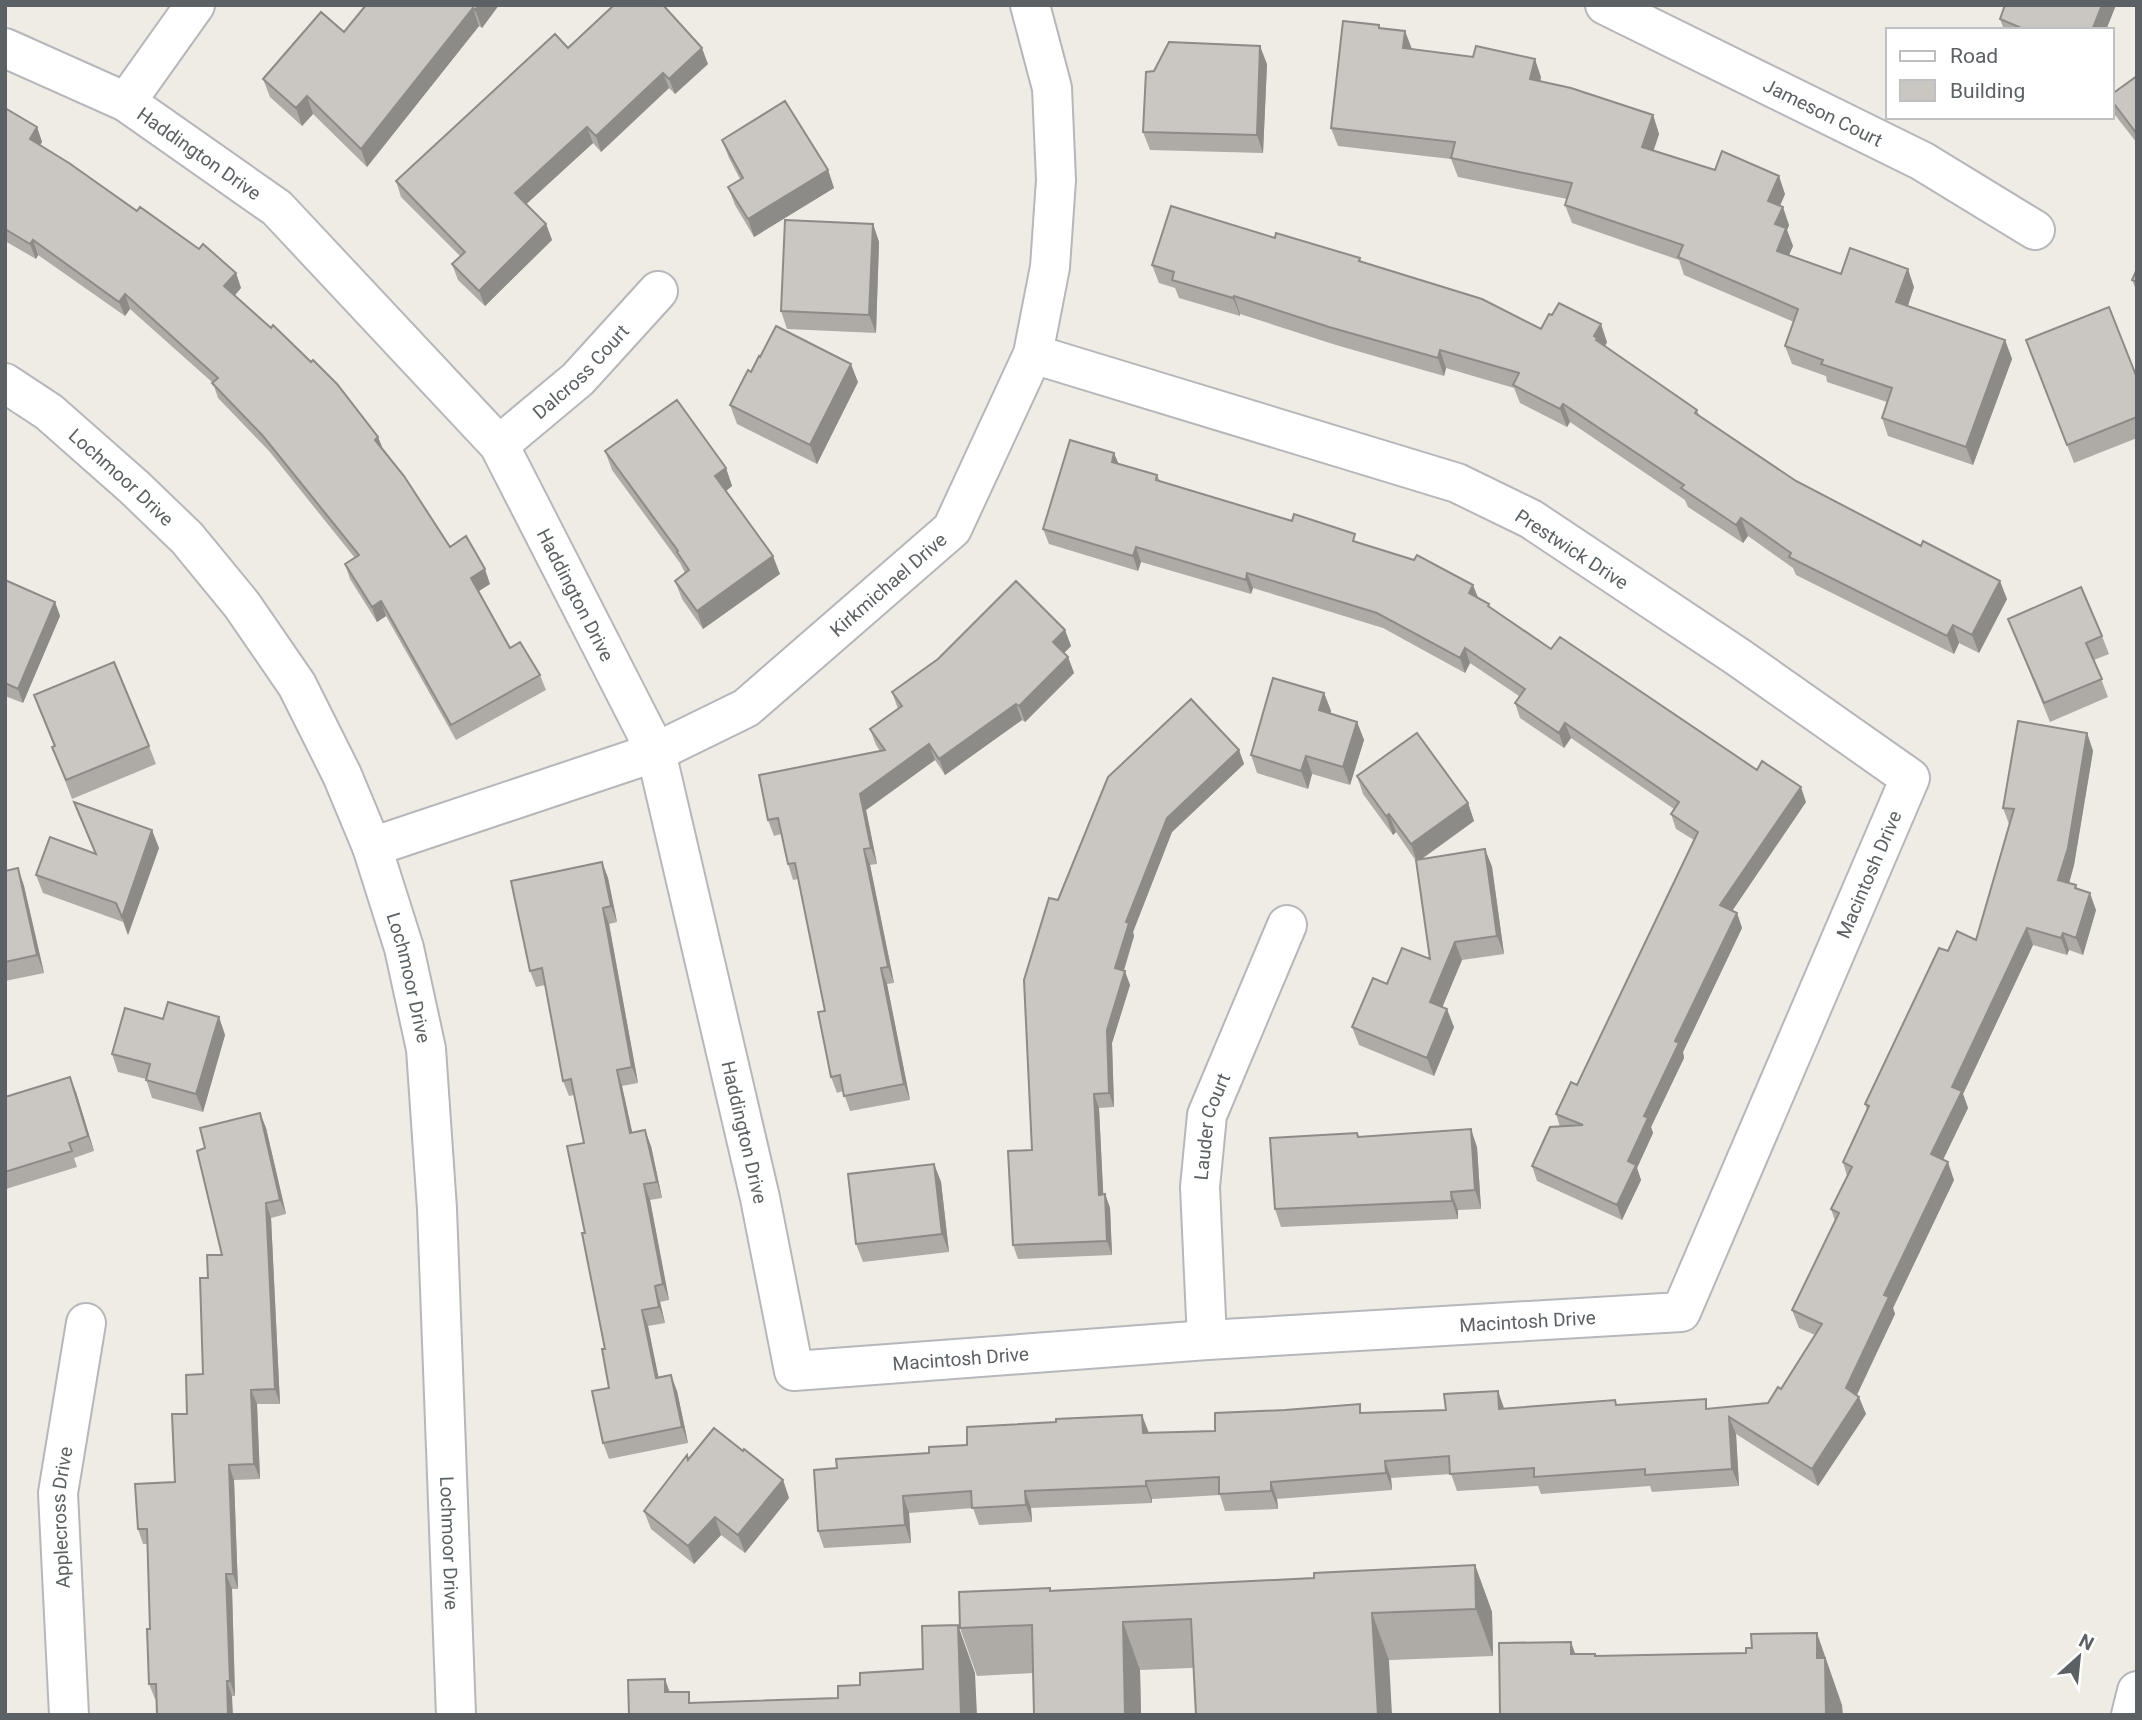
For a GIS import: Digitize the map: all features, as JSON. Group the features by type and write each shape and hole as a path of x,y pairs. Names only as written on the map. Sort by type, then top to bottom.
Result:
{"street":[{"path":"126,102 195,5"},
{"name":"Kirkmichael Drive","path":"372,847 656,752 746,708 952,529 1033,354 1050,267 1056,180 1052,88 1030,5"},
{"name":"Jameson Court","path":"1605,5 1922,161 2035,230"},
{"name":"Haddington Drive","path":"5,48 126,102 277,208 499,446 656,752 760,1198 794,1371"},
{"name":"Dalcross Court","path":"499,446 578,379 658,291"},
{"name":"Prestwick Drive","path":"1033,354 1457,483 1531,519 1738,657 1910,778"},
{"name":"Lochmoor Drive","path":"5,383 48,412 134,487 187,538 242,605 297,685 342,775 372,847 404,948 426,1049 437,1209 456,1715"},
{"name":"Macintosh Drive","path":"794,1371 1207,1340 1681,1312 1910,778"},
{"name":"Lauder Court","path":"1207,1340 1200,1187 1206,1115 1287,925"},
{"name":"Applecross Drive","path":"69,1715 58,1493 86,1323"},
{"path":"2131,1715 2137,1691"}],"building":[{"path":"366,5 479,5 475,10 473,8 361,149 307,96 296,108 263,79 321,12 344,32"},
{"path":"614,5 663,5 702,48 669,79 663,73 596,136 587,127 515,193 546,224 479,291 452,264 465,252 396,181 555,34 568,48"},
{"path":"2005,5 2102,5 2093,28 2021,28 2000,19"},
{"path":"1343,21 1405,31 1403,48 1473,57 1476,46 1535,59 1530,79 1571,88 1653,115 1642,147 1715,170 1722,151 1779,176 1768,201 1783,207 1775,224 1786,228 1777,251 1841,274 1850,248 1908,269 1896,302 2005,340 1966,447 1882,418 1892,388 1821,364 1823,360 1785,346 1798,309 1678,257 1683,245 1565,205 1572,183 1451,158 1455,142 1331,128"},
{"path":"1169,42 1260,46 1257,135 1143,132 1146,72 1154,71"},
{"path":"2137,76 2137,134 2114,104 2114,93"},
{"path":"785,101 828,170 748,219 728,187 743,178 722,140"},
{"path":"5,108 37,127 30,139 137,211 140,207 199,249 203,244 236,273 224,286 271,328 273,325 337,384 378,437 375,440 404,476 450,547 466,536 485,569 471,578 510,648 520,642 540,675 451,725 381,601 372,607 345,564 359,555 263,436 212,383 218,378 125,294 119,302 33,240 30,244 5,229"},
{"path":"1171,206 1275,238 1276,233 1360,258 1359,261 1482,299 1541,329 1559,303 1601,324 1594,336 1596,340 1697,410 1695,413 1796,481 1921,546 1923,541 2000,581 1972,635 1953,625 1947,636 1789,557 1791,553 1741,518 1736,525 1681,488 1684,485 1563,404 1560,409 1513,385 1519,373 1440,350 1438,358 1172,280 1174,272 1152,265"},
{"path":"785,220 873,224 869,315 781,311"},
{"path":"2137,269 2137,282 2132,280"},
{"path":"2109,307 2137,378 2137,417 2067,445 2026,340"},
{"path":"776,326 851,364 810,445 730,405"},
{"path":"677,400 726,468 715,476 773,556 697,611 675,581 689,570 605,451"},
{"path":"1070,440 1114,453 1112,462 1157,475 1156,480 1292,521 1294,514 1355,534 1353,541 1414,560 1417,555 1473,585 1469,593 1489,604 1488,606 1551,649 1560,637 1757,770 1762,761 1801,787 1720,905 1737,913 1675,1041 1679,1043 1644,1116 1648,1118 1628,1161 1636,1165 1617,1205 1532,1166 1550,1127 1583,1125 1556,1114 1571,1082 1577,1085 1698,832 1671,814 1679,802 1565,723 1559,733 1515,703 1525,689 1465,648 1460,658 1377,613 1247,573 1246,580 1136,547 1133,556 1043,529"},
{"path":"5,580 55,602 18,689 5,683"},
{"path":"1016,581 1065,630 1053,642 1068,657 1019,706 1016,704 939,759 929,744 860,794 871,848 864,849 888,967 881,968 904,1084 844,1096 840,1075 831,1077 818,1012 825,1011 795,863 788,864 778,818 768,820 759,775 885,750 870,729 902,706 892,692 938,659"},
{"path":"2081,587 2102,636 2086,643 2102,679 2044,703 2008,619"},
{"path":"114,662 149,746 66,780 34,695"},
{"path":"1273,678 1324,693 1319,710 1357,722 1343,767 1306,756 1301,771 1251,755"},
{"path":"1191,699 1239,750 1167,818 1126,922 1129,923 1115,968 1125,971 1107,1030 1109,1093 1094,1094 1099,1195 1105,1194 1107,1241 1013,1245 1008,1151 1032,1150 1024,980 1049,898 1058,900 1108,777"},
{"path":"2018,721 2087,733 2068,848 2058,880 2076,885 2075,888 2090,893 2076,938 2063,933 2061,938 2027,928 1952,1087 1962,1091 1931,1154 1948,1162 1884,1295 1889,1297 1846,1388 1859,1397 1812,1469 1729,1417 1732,1469 1645,1475 1645,1469 1534,1477 1534,1468 1450,1474 1449,1456 1385,1461 1386,1473 1271,1482 1271,1491 1219,1494 1219,1477 1146,1481 1146,1486 1025,1491 1026,1505 972,1508 971,1491 903,1496 905,1525 818,1531 814,1470 837,1468 836,1459 929,1453 929,1447 967,1445 967,1427 1142,1415 1143,1433 1215,1431 1215,1413 1360,1404 1360,1413 1446,1410 1444,1394 1498,1391 1499,1409 1615,1400 1616,1405 1706,1399 1706,1409 1768,1403 1778,1387 1781,1389 1822,1324 1792,1310 1839,1213 1831,1209 1852,1167 1843,1162 1869,1106 1865,1104 1939,948 1948,951 1957,931 1976,940 2014,809 2003,808"},
{"path":"1417,733 1468,803 1411,844 1389,814 1386,816 1357,776"},
{"path":"74,802 152,830 122,917 116,903 36,875 50,837 96,854"},
{"path":"1485,849 1497,936 1455,942 1430,1002 1447,1009 1427,1058 1352,1027 1373,978 1387,984 1402,948 1430,959 1416,860"},
{"path":"602,862 611,906 603,908 632,1067 617,1070 630,1133 645,1130 657,1182 644,1184 663,1284 655,1286 659,1307 642,1310 656,1378 671,1375 682,1427 603,1443 592,1391 609,1388 602,1349 605,1349 567,1146 584,1143 571,1079 563,1081 542,968 530,971 511,881"},
{"path":"18,868 37,955 5,962 5,871"},
{"path":"168,1002 219,1017 196,1094 146,1080 150,1064 112,1054 125,1008 163,1019"},
{"path":"70,1077 88,1136 69,1143 72,1151 5,1172 5,1097"},
{"path":"260,1113 280,1200 266,1203 275,1389 251,1390 254,1464 229,1465 233,1574 226,1574 230,1681 227,1681 228,1715 157,1715 156,1684 149,1684 147,1529 138,1529 135,1484 175,1482 172,1414 187,1414 186,1375 203,1374 200,1278 208,1278 207,1255 222,1255 197,1151 205,1148 200,1128"},
{"path":"1471,1129 1475,1190 1451,1192 1452,1201 1275,1209 1270,1138 1357,1133 1358,1137"},
{"path":"934,1164 942,1234 856,1244 848,1174"},
{"path":"714,1428 783,1480 738,1535 715,1517 688,1546 644,1511 687,1455 688,1460"},
{"path":"1475,1565 1476,1609 1372,1613 1378,1715 1196,1715 1191,1619 1123,1622 1125,1715 1034,1715 1032,1625 960,1628 959,1592 1050,1588 1050,1591 1314,1578 1314,1573"},
{"path":"958,1625 961,1715 629,1715 628,1680 665,1679 665,1692 689,1692 689,1703 838,1698 838,1686 860,1685 860,1673 923,1669 922,1626"},
{"path":"1817,1633 1817,1658 1825,1658 1826,1715 1500,1715 1499,1643 1571,1642 1571,1654 1595,1656 1746,1653 1746,1648 1752,1648 1751,1634"}]}
